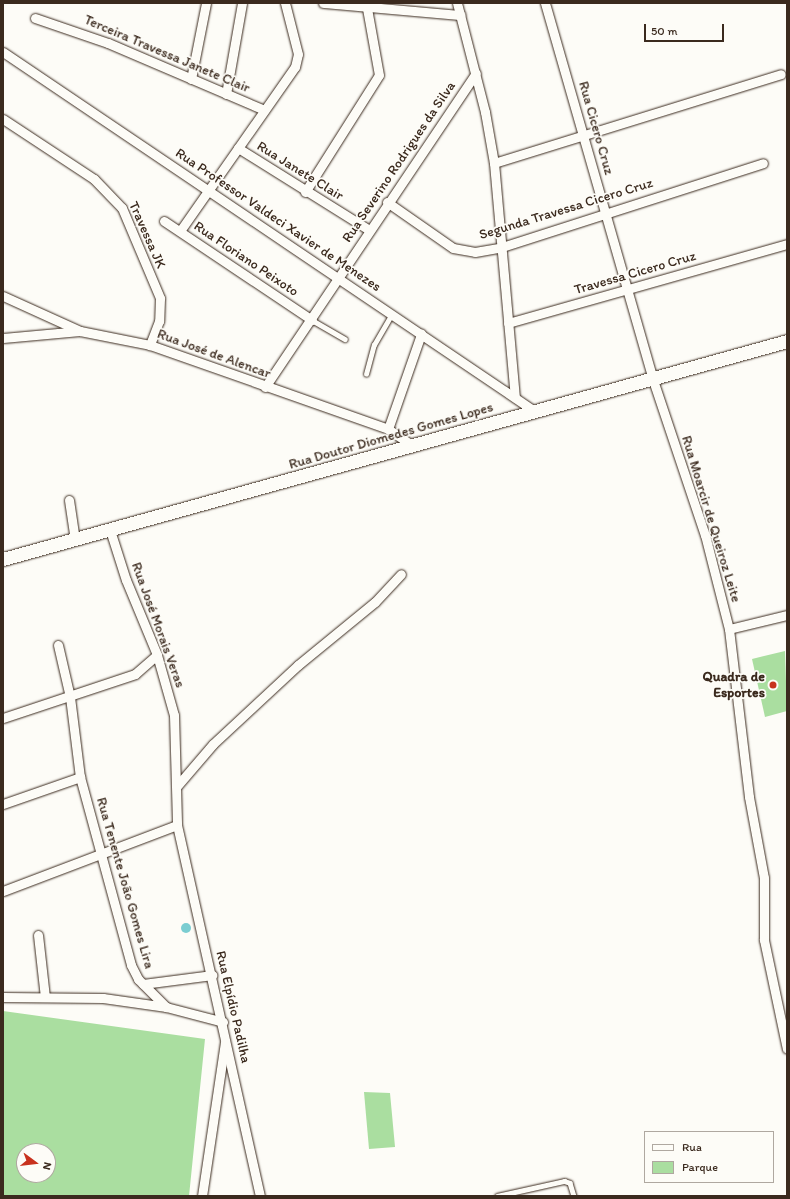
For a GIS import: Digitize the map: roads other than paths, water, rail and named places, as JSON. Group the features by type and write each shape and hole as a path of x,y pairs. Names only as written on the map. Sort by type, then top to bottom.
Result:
{"street":[{"path":"191,79 206,3"},
{"path":"226,94 242,3"},
{"path":"180,231 297,61 285,3"},
{"path":"323,3 366,5 460,15"},
{"path":"457,3 476,73 494,163 516,397"},
{"name":"Rua Cicero Cruz","path":"545,3 652,377"},
{"path":"305,192 379,76 366,5"},
{"name":"Terceira Travessa Janete Clair","path":"35,18 108,43 264,110"},
{"name":"Rua Professor Valdeci Xavier de Menezes","path":"3,52 341,277 392,314 536,412"},
{"name":"Rua Severino Rodrigues da Silva","path":"265,387 341,277 387,202 476,73"},
{"path":"494,163 780,74"},
{"name":"Travessa JK","path":"3,120 94,178 122,208 160,298 159,321 150,345"},
{"name":"Rua Janete Clair","path":"238,148 305,192 369,230"},
{"name":"Segunda Travessa Cicero Cruz","path":"387,202 453,248 475,252 502,246 763,163"},
{"name":"Rua Floriano Peixoto","path":"164,221 312,320"},
{"name":"Travessa Cicero Cruz","path":"508,322 627,290 787,244"},
{"name":"Rua José de Alencar","path":"3,296 80,331 150,345 265,387 388,429 413,446"},
{"path":"3,338 80,331"},
{"path":"388,429 421,334"},
{"name":"Rua Doutor Diomedes Gomes Lopes","path":"3,560 536,412 652,377 787,341"},
{"name":"Rua Moarcir de Queiroz Leite","path":"652,377 705,535 729,629 749,797 764,878 764,940 787,1049"},
{"path":"69,500 75,540"},
{"name":"Rua José Morais Veras","path":"110,530 126,580 157,655 174,715 177,825"},
{"path":"177,786 213,744 298,665 375,602 401,574"},
{"path":"729,629 787,615"},
{"name":"Rua Tenente João Gomes Lira","path":"58,645 70,697 80,777 99,852 131,965 143,984 166,1008"},
{"path":"3,718 70,697 135,674 157,655"},
{"path":"3,804 80,777"},
{"path":"3,891 99,852 177,825"},
{"name":"Rua Elpídio Padilha","path":"177,825 223,1022 260,1196"},
{"path":"38,935 45,997"},
{"path":"143,984 212,975"},
{"path":"3,997 103,998 166,1008 223,1022"},
{"path":"202,1196 226,1037"}],"lane":[{"path":"366,374 374,344 392,314"},
{"path":"312,320 345,339"},
{"path":"497,1196 564,1181 570,1183 574,1196"}],"water":[{"path":"186,923 191,928 186,933 181,928"}],"place":[{"name":"Quadra de Esportes","path":"773,685"}]}
